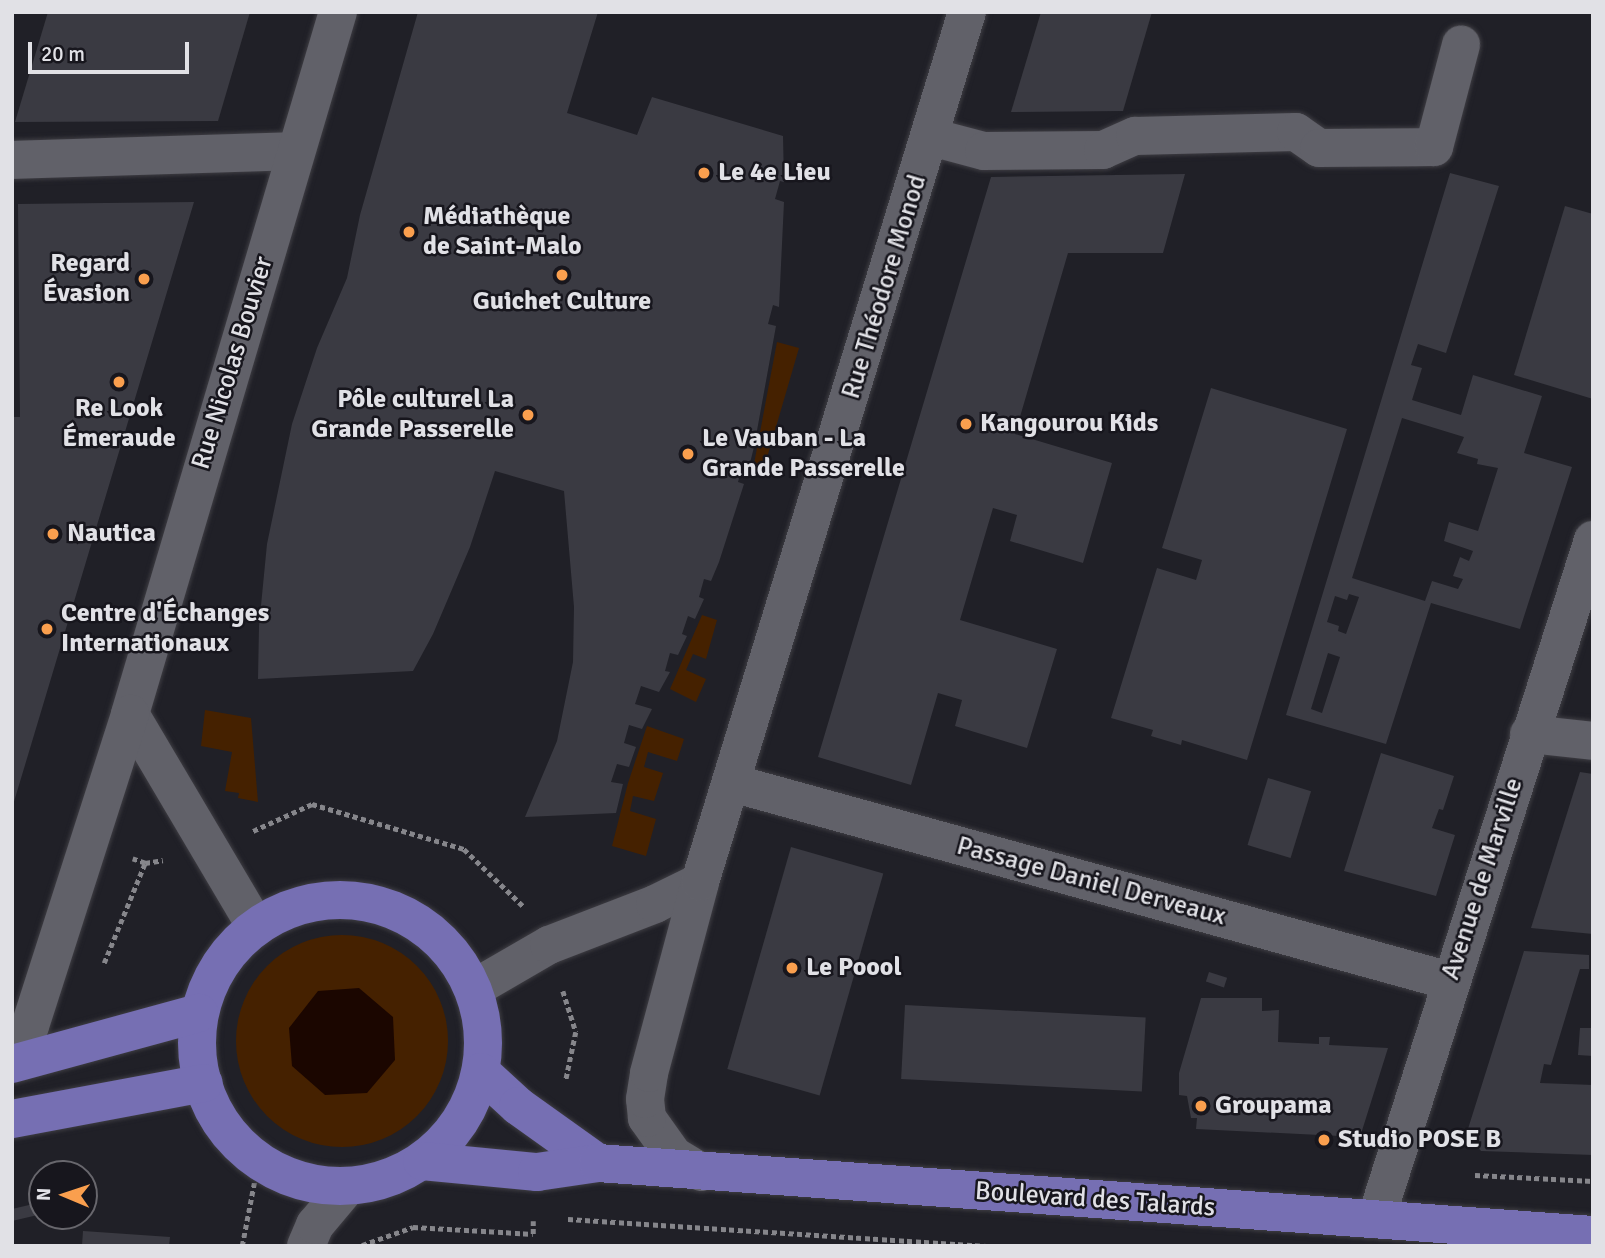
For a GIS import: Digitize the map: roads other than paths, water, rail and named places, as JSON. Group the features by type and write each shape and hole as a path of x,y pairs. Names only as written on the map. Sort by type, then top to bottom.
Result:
{"main road":[{"path":"337,899 380,905 419,923 451,952 473,989 484,1030 481,1072 463,1117 449,1137 422,1161 373,1184 346,1188 301,1182 258,1163 231,1138 211,1107 197,1061 199,1013 211,980 230,950 256,927 294,906 337,899"},
{"path":"12,1062 109,1039 199,1013"},
{"path":"481,1072 518,1106 598,1163"},
{"path":"12,1119 204,1083"},
{"name":"Boulevard des Talards","path":"422,1161 537,1172 598,1163 1593,1235"}],"street":[{"name":"Rue Nicolas Bouvier","path":"12,1062 30,1026 131,714 338,12"},
{"name":"Rue Théodore Monod","path":"701,1172 674,1156 647,1118 645,1099 649,1073 700,882 931,137 967,12"},
{"path":"931,137 984,151 1103,150 1135,136 1296,132 1319,148 1434,147 1461,45"},
{"path":"12,160 296,151"},
{"name":"Avenue de Marville","path":"1376,1219 1593,540"},
{"path":"131,714 256,927"},
{"path":"1530,734 1593,741"},
{"name":"Passage Daniel Derveaux","path":"732,783 1450,981"},
{"path":"473,989 549,944 655,904 700,882"},
{"path":"306,1246 315,1225 346,1188"}],"place":[{"name":"Le 4e Lieu","path":"704,173"},
{"name":"Médiathèque de Saint-Malo","path":"409,232"},
{"name":"Guichet Culture","path":"562,275"},
{"name":"Regard Évasion","path":"144,279"},
{"name":"Re Look Émeraude","path":"119,382"},
{"name":"Pôle culturel La Grande Passerelle","path":"528,415"},
{"name":"Kangourou Kids","path":"966,424"},
{"name":"Le Vauban - La Grande Passerelle","path":"688,454"},
{"name":"Nautica","path":"53,534"},
{"name":"Centre d'Échanges Internationaux","path":"47,629"},
{"name":"Le Poool","path":"792,968"},
{"name":"Groupama","path":"1201,1106"},
{"name":"Studio POSE B","path":"1324,1140"}]}
